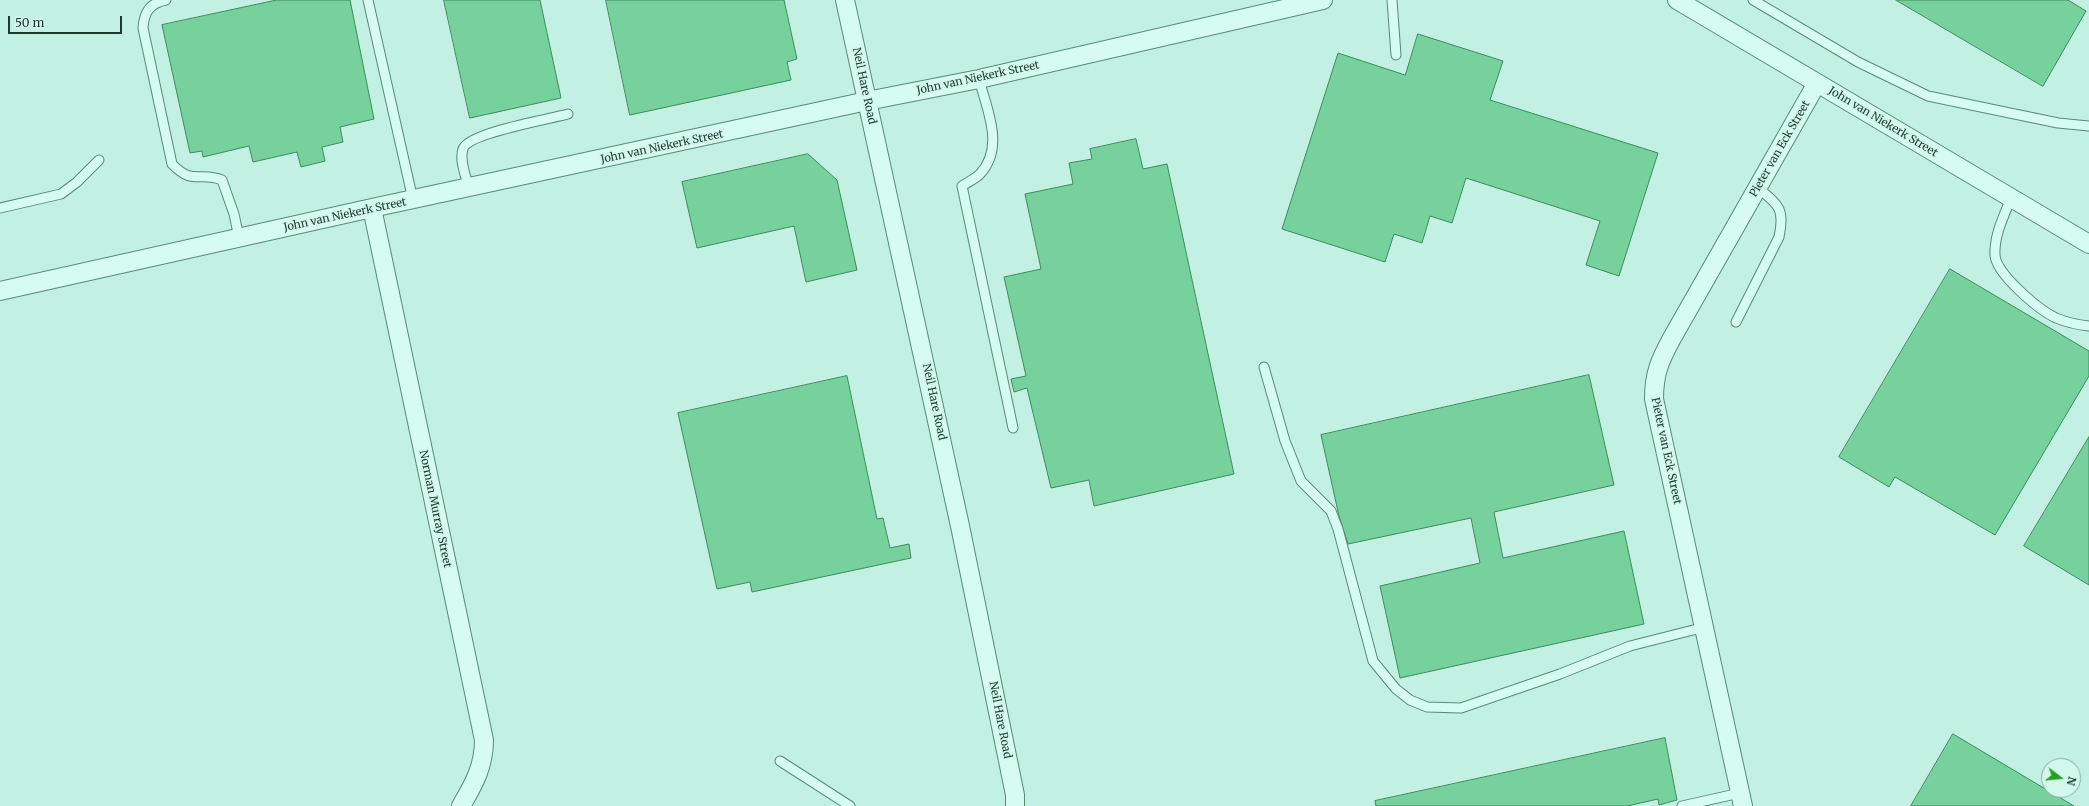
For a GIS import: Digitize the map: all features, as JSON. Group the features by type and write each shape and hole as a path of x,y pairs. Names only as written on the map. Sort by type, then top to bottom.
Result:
{"street":[{"name":"Neil Hare Road","path":"845,0 960,526 1015,795 1015,806"},
{"name":"John van Niekerk Street","path":"0,291 372,208 867,101 979,79 1288,4 1323,0"},
{"name":"John van Niekerk Street","path":"1677,0 2089,244"},
{"name":"Pieter van Eck Street","path":"1742,799 1654,399 1654,381 1659,363 1672,338 1817,83"},
{"name":"Norman Murray Street","path":"372,208 484,740 484,753 480,770 461,806"}],"lane":[{"path":"166,0 156,2 148,8 144,18 143,28 172,164 179,172 190,178 216,178 222,180 234,214 239,238"},
{"path":"368,0 413,200"},
{"path":"1392,0 1396,55"},
{"path":"1753,0 1858,62 1928,96 2058,123 2089,126"},
{"path":"979,79 994,141 992,156 980,174 962,186 1013,428"},
{"path":"469,188 462,149 466,142 480,135 568,114"},
{"path":"0,208 61,194 78,182 99,160"},
{"path":"1736,322 1779,237 1782,222 1781,213 1776,203 1758,188"},
{"path":"2011,198 1999,230 1995,255 2001,271 2011,283 2055,317 2079,325 2089,326"},
{"path":"1264,367 1285,441 1301,481 1331,511 1338,529 1373,661 1396,689 1410,700 1427,707 1461,708 1560,674 1630,646 1705,626"},
{"path":"780,761 850,806"},
{"path":"1682,806 1742,799"}],"building":[{"path":"277,0 350,0 374,119 340,127 343,142 322,147 325,161 301,167 297,152 253,162 249,146 203,157 202,151 190,153 162,25"},
{"path":"444,0 540,0 561,98 470,118"},
{"path":"606,0 784,0 797,59 787,62 791,80 630,115"},
{"path":"1896,0 2068,0 2086,11 2043,86"},
{"path":"1418,34 1503,61 1490,100 1658,153 1619,276 1586,265 1600,221 1466,178 1452,223 1430,216 1422,243 1394,234 1385,262 1282,229 1338,53 1405,75"},
{"path":"1136,139 1143,169 1167,164 1234,474 1094,506 1089,480 1051,488 1027,388 1014,392 1011,379 1026,376 1004,277 1041,269 1025,194 1073,184 1069,163 1092,159 1090,149"},
{"path":"808,154 837,180 857,270 806,282 794,226 697,248 682,182"},
{"path":"1950,269 2089,351 2089,376 1995,535 1895,477 1889,487 1839,457"},
{"path":"1589,375 1614,485 1494,512 1503,558 1624,531 1644,624 1400,678 1380,586 1480,563 1471,518 1348,544 1339,516 1321,435"},
{"path":"847,376 877,519 883,518 890,548 909,544 911,558 752,592 750,582 717,589 678,413"},
{"path":"2089,437 2089,585 2024,546"},
{"path":"1953,734 2041,786 2041,798 2061,798 2074,806 1911,806"},
{"path":"1665,738 1677,800 1659,805 1658,799 1627,806 1376,806 1375,801"}]}
